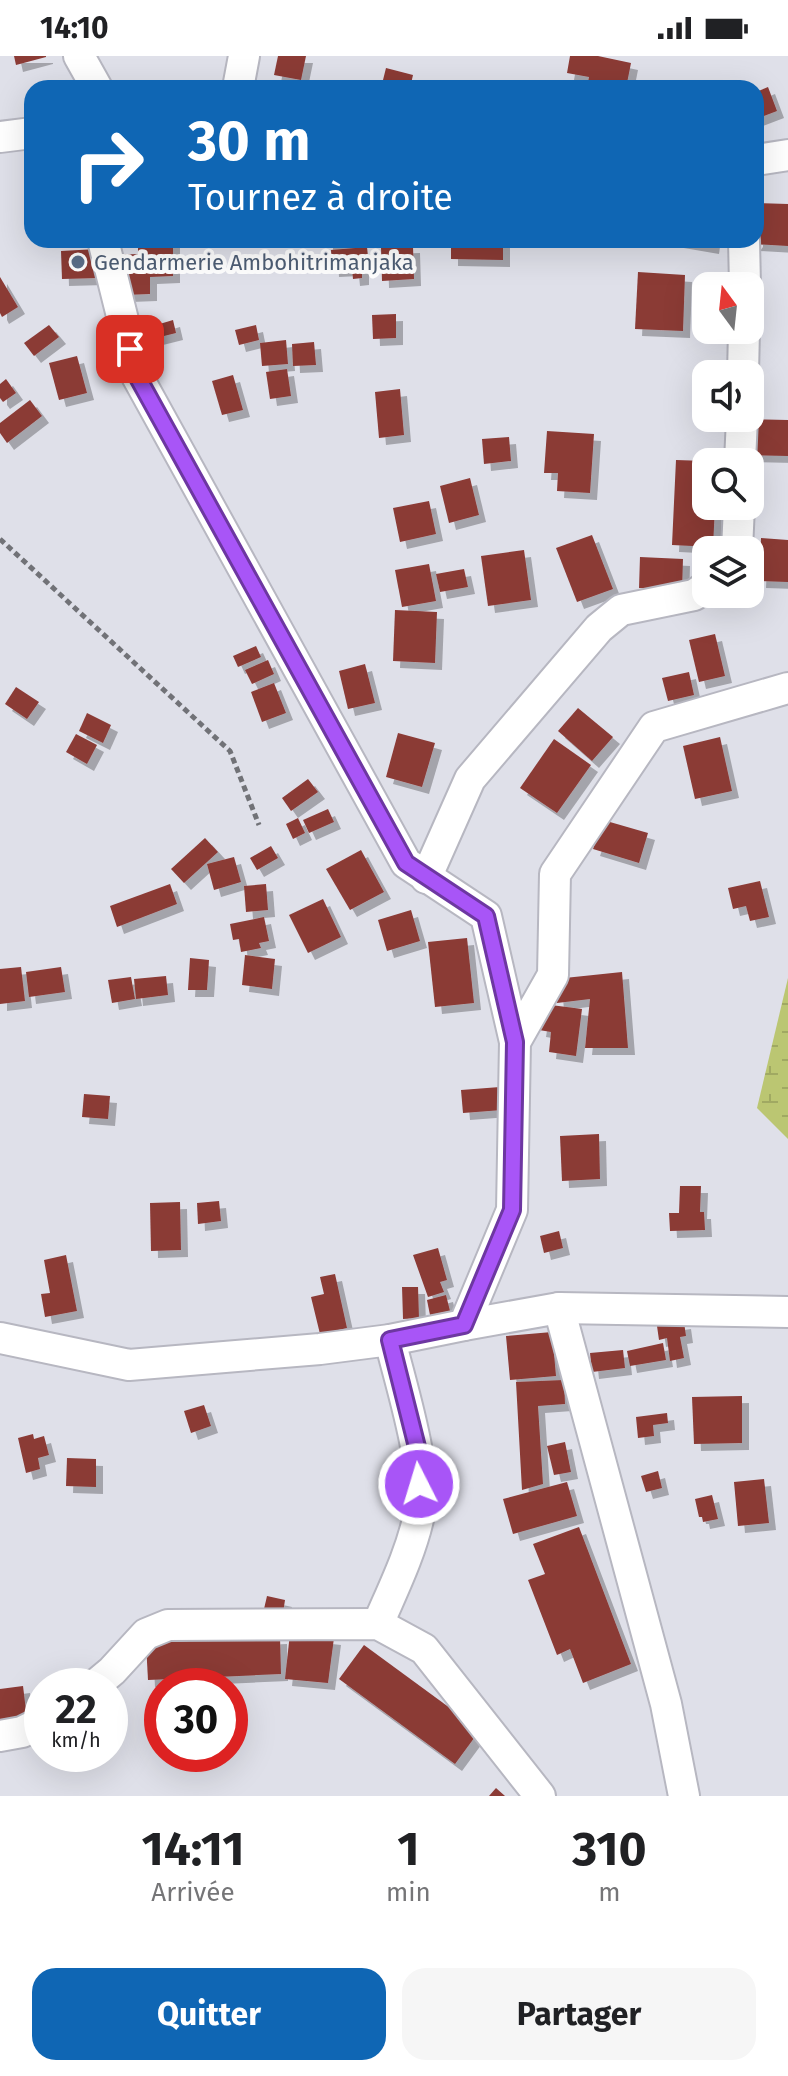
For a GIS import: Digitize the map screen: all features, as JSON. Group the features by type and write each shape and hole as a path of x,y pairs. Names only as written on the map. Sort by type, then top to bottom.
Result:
{"street":[{"path":"79,56 92,80"},
{"path":"240,80 244,56"},
{"path":"0,137 24,134"},
{"path":"764,159 788,155"},
{"path":"105,248 137,376 406,863 486,916 515,1042 512,1210 464,1325"},
{"path":"744,248 745,272"},
{"path":"426,878 470,779 599,628 621,610 692,595"},
{"path":"515,1042 553,975 555,874 654,727 788,688"},
{"path":"559,1308 666,1704 684,1796"},
{"path":"0,1338 129,1365 390,1340 559,1308 788,1312"},
{"path":"378,1624 401,1573 420,1512 419,1455 390,1340"},
{"path":"115,1668 146,1634 168,1625 378,1624 424,1649 540,1796"},
{"path":"0,1736 24,1731"}],"path":[{"path":"0,539 230,751 259,825"}],"green space":[{"path":"788,978 788,1139 757,1108"}],"building":[{"path":"14,56 46,56 46,57 16,65"},
{"path":"278,56 306,56 301,80 274,75"},
{"path":"570,56 598,56 631,63 628,80 588,80 589,77 567,73"},
{"path":"386,68 413,75 412,80 383,80"},
{"path":"768,87 777,111 764,116 764,89"},
{"path":"764,203 788,204 788,246 764,245"},
{"path":"138,248 173,248 173,276 150,277 150,294 124,295 114,255 138,254"},
{"path":"367,248 369,266 362,266 362,278 353,279 352,269 332,270 331,250"},
{"path":"381,248 413,248 414,279 382,281"},
{"path":"451,248 503,248 503,260 451,259"},
{"path":"97,249 98,278 62,279 61,251"},
{"path":"638,272 685,275 683,331 635,329"},
{"path":"0,277 18,307 2,317 0,313"},
{"path":"396,314 396,338 373,339 372,315"},
{"path":"173,320 176,333 156,338 153,326"},
{"path":"49,325 59,337 34,356 24,343"},
{"path":"256,325 259,340 239,345 235,330"},
{"path":"286,340 288,364 262,366 260,343"},
{"path":"314,342 316,365 293,366 292,344"},
{"path":"77,356 87,393 59,400 49,363"},
{"path":"287,369 291,396 270,399 266,372"},
{"path":"233,375 243,410 222,415 212,381"},
{"path":"6,379 16,393 3,402 0,384"},
{"path":"400,389 404,435 379,438 375,392"},
{"path":"30,400 42,416 7,443 0,433 0,423"},
{"path":"764,419 788,420 788,456 764,455 764,448 747,448 748,432 764,432"},
{"path":"547,431 594,434 590,493 557,491 558,473 544,473"},
{"path":"509,437 511,461 484,464 482,439"},
{"path":"676,460 692,461 692,520 714,520 714,536 692,536 692,546 672,545"},
{"path":"470,478 479,515 449,523 440,486"},
{"path":"429,501 436,534 400,542 393,508"},
{"path":"592,535 613,589 577,602 556,548"},
{"path":"764,538 788,540 788,582 764,581"},
{"path":"524,550 531,600 488,606 481,556"},
{"path":"640,557 683,559 682,590 639,588"},
{"path":"429,564 436,601 402,607 395,570"},
{"path":"464,569 468,587 440,592 436,574"},
{"path":"395,610 437,612 435,663 393,661"},
{"path":"715,634 725,676 699,682 689,640"},
{"path":"256,646 261,657 238,667 233,656"},
{"path":"268,660 274,674 252,684 245,670"},
{"path":"365,664 375,703 348,709 339,671"},
{"path":"689,672 694,695 668,701 662,678"},
{"path":"274,683 286,713 262,722 251,692"},
{"path":"16,687 39,702 27,719 5,704"},
{"path":"578,708 613,737 592,761 558,731"},
{"path":"87,713 111,725 103,743 79,731"},
{"path":"398,733 435,743 422,787 386,777"},
{"path":"76,734 97,745 87,764 66,752"},
{"path":"720,737 732,791 695,799 683,746"},
{"path":"554,739 591,765 557,813 520,788"},
{"path":"308,779 318,792 291,811 282,798"},
{"path":"328,809 334,822 309,833 303,820"},
{"path":"298,818 305,833 293,839 286,824"},
{"path":"603,820 648,833 639,863 593,849"},
{"path":"205,838 218,852 184,883 171,869"},
{"path":"271,846 278,858 257,870 250,858"},
{"path":"361,850 384,892 350,910 326,869"},
{"path":"234,857 241,882 214,890 207,864"},
{"path":"760,881 769,917 750,921 746,906 733,909 728,888"},
{"path":"170,884 177,904 117,927 110,906"},
{"path":"266,884 268,910 246,912 244,886"},
{"path":"323,899 341,937 308,953 289,915"},
{"path":"411,910 420,941 387,951 378,920"},
{"path":"264,917 269,941 259,943 261,948 241,952 239,939 233,940 230,924"},
{"path":"467,938 474,1003 435,1007 428,942"},
{"path":"245,955 275,959 272,989 242,985"},
{"path":"190,958 209,960 207,990 188,990"},
{"path":"21,967 25,1001 0,1004 0,969"},
{"path":"61,967 65,992 29,997 26,972"},
{"path":"622,972 628,1048 585,1048 590,999 557,1003 555,979"},
{"path":"166,976 168,995 136,999 134,979"},
{"path":"131,977 135,999 112,1003 108,980"},
{"path":"543,1004 582,1009 576,1056 549,1052 551,1032 539,1030"},
{"path":"500,1087 502,1110 463,1113 461,1090"},
{"path":"84,1094 110,1096 108,1119 82,1117"},
{"path":"599,1134 600,1179 562,1181 560,1136"},
{"path":"680,1186 701,1186 700,1212 704,1212 705,1230 670,1231 669,1213 679,1213"},
{"path":"219,1201 221,1221 198,1224 197,1203"},
{"path":"180,1202 181,1250 151,1251 150,1203"},
{"path":"559,1231 563,1248 544,1253 540,1236"},
{"path":"438,1248 447,1280 440,1282 444,1292 428,1297 413,1255"},
{"path":"66,1255 77,1311 45,1317 41,1294 50,1293 44,1260"},
{"path":"335,1274 347,1328 320,1334 311,1297 324,1294 320,1277"},
{"path":"402,1287 418,1287 419,1318 403,1319"},
{"path":"446,1295 450,1311 430,1315 427,1300"},
{"path":"684,1322 686,1336 680,1337 684,1358 670,1361 667,1338 659,1340 657,1326"},
{"path":"552,1332 556,1376 510,1380 506,1336"},
{"path":"663,1343 666,1360 630,1366 627,1351"},
{"path":"623,1350 625,1368 592,1372 590,1353"},
{"path":"564,1380 565,1404 538,1406 543,1484 522,1490 516,1382"},
{"path":"742,1396 742,1443 694,1444 692,1397"},
{"path":"204,1405 211,1426 191,1433 184,1411"},
{"path":"667,1413 668,1423 653,1425 654,1436 638,1438 636,1417"},
{"path":"33,1434 34,1439 44,1436 49,1455 38,1458 40,1469 26,1473 18,1438"},
{"path":"565,1442 571,1472 554,1475 547,1446"},
{"path":"67,1458 96,1459 96,1487 66,1486"},
{"path":"658,1471 662,1488 646,1492 641,1476"},
{"path":"764,1479 769,1523 738,1526 734,1482"},
{"path":"567,1482 577,1516 513,1534 503,1499"},
{"path":"712,1495 718,1519 703,1522 695,1499"},
{"path":"579,1527 631,1664 583,1683 570,1649 557,1655 528,1580 545,1574 533,1544"},
{"path":"267,1596 285,1600 283,1613 264,1609"},
{"path":"290,1633 334,1638 328,1683 285,1679"},
{"path":"280,1637 281,1674 248,1675 248,1668 147,1668 146,1643"},
{"path":"364,1645 480,1730 455,1764 339,1679"},
{"path":"23,1686 24,1719 0,1722 0,1689"},
{"path":"496,1788 505,1796 489,1796"}],"place":[{"name":"Gendarmerie Ambohitrimanjaka","path":"78,262"}],"route":[{"path":"130,349 137,376 406,863 486,916 515,1042 512,1210 464,1325 390,1340 419,1455 419,1484"}]}
